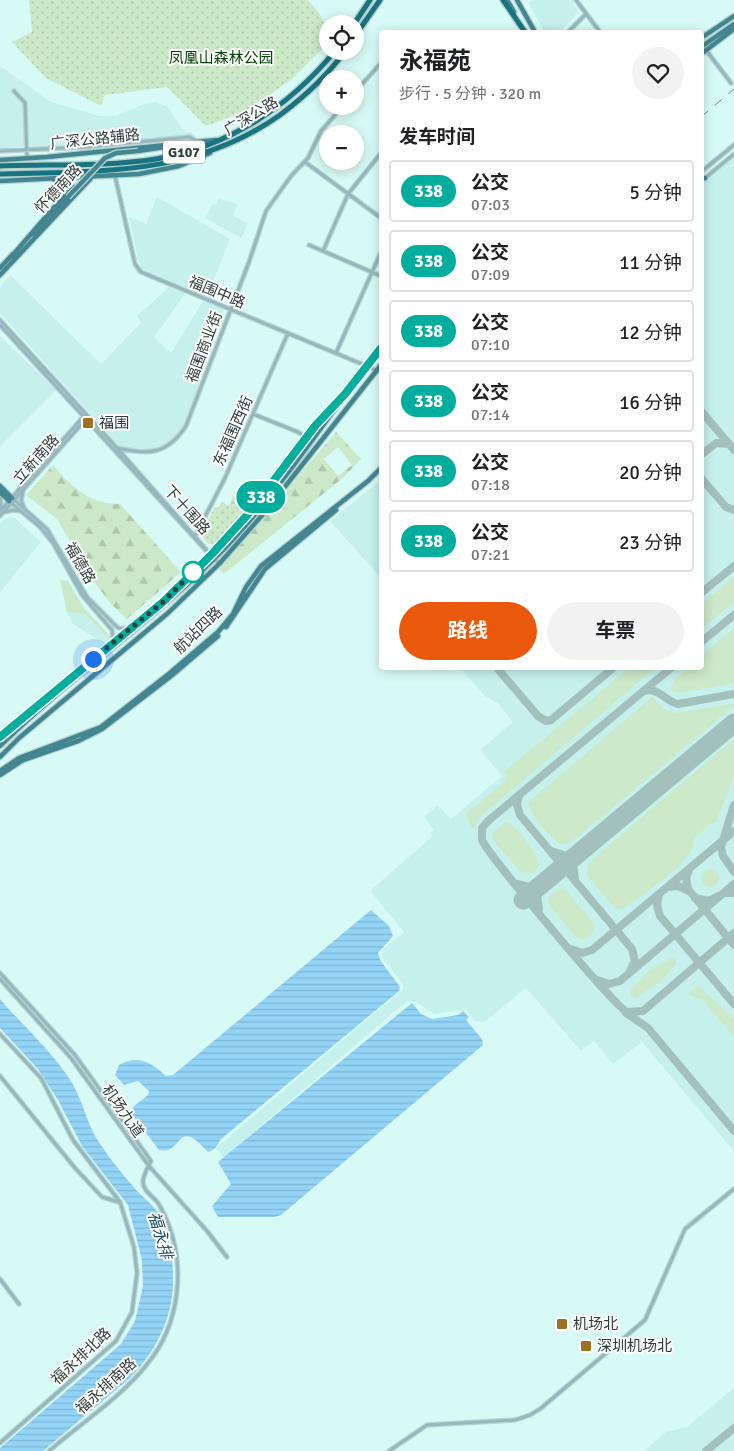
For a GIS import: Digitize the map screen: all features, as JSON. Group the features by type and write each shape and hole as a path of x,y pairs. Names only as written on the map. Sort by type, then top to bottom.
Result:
{"highway":[{"path":"360,15 370,0"},
{"path":"364,23 380,0"},
{"path":"374,9 384,0"},
{"path":"503,0 524,30"},
{"name":"广深公路","path":"0,166 140,161 178,154 222,138 255,122 302,88 327,60"},
{"name":"广深公路","path":"0,174 144,168 180,161 214,151 258,129 286,110 319,82 337,60"}],"main road":[{"path":"507,0 524,30"},
{"path":"517,0 534,30"},
{"path":"704,36 734,16"},
{"path":"704,45 734,24"},
{"path":"706,50 734,29"},
{"name":"广深公路辅路","path":"0,160 189,143 222,138"},
{"name":"怀德南路","path":"0,268 105,158 116,154 189,143"},
{"path":"0,181 115,176 172,168 214,151"},
{"name":"怀德南路","path":"0,275 92,177"},
{"name":"怀德南路","path":"52,178 63,186 66,197"},
{"path":"66,197 74,187 78,190 76,194"},
{"path":"0,746 157,612 215,559 254,515 379,351"},
{"path":"0,757 19,738 168,613 220,564 379,372"},
{"path":"0,737 177,588 250,512 306,437 345,394"},
{"name":"航站四路","path":"0,771 19,758 101,726 170,673 218,632 233,614 246,587 261,566 368,481 379,470"},
{"name":"航站四路","path":"0,775 23,760 78,741 102,729 171,676 220,634 234,618 254,582 265,569 379,474"},
{"path":"0,486 1,491 11,501"},
{"path":"157,612 177,588"}],"street":[{"path":"576,0 598,30"},
{"path":"570,30 585,14"},
{"path":"706,50 732,82"},
{"path":"364,82 379,65"},
{"path":"14,91 25,104 26,158"},
{"name":"福围商业街","path":"117,448 146,453 167,447 178,439 186,426 249,262 266,211 291,176 305,162 321,131 335,115"},
{"path":"0,151 86,147 190,136 197,142"},
{"path":"704,170 734,146"},
{"path":"704,178 734,154"},
{"path":"323,251 348,194 379,155"},
{"path":"305,162 379,217"},
{"name":"福围中路","path":"115,176 139,270 379,372"},
{"path":"309,245 379,275"},
{"path":"336,354 379,256"},
{"name":"下十围路","path":"0,320 220,564"},
{"name":"下十围路","path":"0,325 211,554"},
{"name":"东福围西街","path":"195,536 225,478 288,333"},
{"path":"253,414 306,437"},
{"name":"立新南路","path":"0,510 25,488 86,417"},
{"name":"立新南路","path":"0,516 19,490 86,417"},
{"path":"0,516 14,510 25,512 21,500 25,488"},
{"path":"0,510 2,504 1,491 13,492 19,490"},
{"name":"福德路","path":"11,501 53,538 87,597 109,624"},
{"path":"109,624 121,629 134,626"},
{"path":"109,624 114,634 110,645"},
{"name":"机场九道","path":"0,973 68,1047 151,1161"},
{"name":"机场九道","path":"0,979 71,1058 148,1166 207,1231 227,1257"},
{"name":"福永排北路","path":"0,1034 41,1078 73,1140 120,1202 134,1247 137,1265 135,1299 128,1324 108,1350 0,1442"},
{"path":"0,1076 75,1168 102,1197 120,1202"},
{"name":"福永排南路","path":"49,1451 140,1373 155,1354 169,1326 178,1286 177,1260 172,1235 163,1211 144,1186 144,1176 151,1161"},
{"path":"389,1451 427,1425 515,1420 540,1409 645,1320 686,1229 734,1189"},
{"path":"0,1279 19,1304"}],"shaded area":[{"path":"533,0 572,0 578,12 562,30 544,30 528,3"},
{"path":"0,66 51,102 100,116 116,116 144,104 155,102 161,104 169,108 182,129 197,137 88,149 0,153"},
{"path":"734,157 734,1151 642,1042 613,1064 594,1041 581,1051 526,988 484,1022 474,1021 466,1010 434,1014 416,1002 407,1001 224,1157 216,1148 403,989 403,984 383,959 382,954 383,949 404,932 372,893 372,889 433,836 430,833 434,830 424,817 438,805 451,819 502,776 480,750 513,722 499,704 485,696 462,670 704,670 704,182"},
{"path":"157,197 230,239 207,297 143,270 138,259 129,217 146,224"},
{"path":"219,198 238,205 232,215 248,224 241,238 205,218 213,204 216,205"},
{"path":"10,275 101,364 141,323 137,316 169,287 185,294 154,337 171,353 203,301 224,309 199,371 197,384 200,385 175,439 156,450 141,451 120,447 0,313 0,287"},
{"path":"0,336 56,390 0,446"},
{"path":"379,482 379,576 330,521"},
{"path":"6,518 15,518 41,542 0,592 0,524"},
{"path":"67,612 85,614 109,639 103,643 73,624"},
{"path":"734,1388 734,1451 644,1451 666,1432 687,1427"}],"green space":[{"name":"凤凰山森林公园","path":"29,0 308,0 320,15 319,52 291,80 246,111 206,126 167,87 105,95 101,106 46,78 12,42 32,32"},
{"path":"336,432 361,459 344,477 224,574 219,569","holes":["338,447 352,465 338,476 324,459"]},
{"path":"53,465 82,493 99,501 120,504 181,572 127,619 111,604 92,579 57,519 26,495"},
{"path":"234,495 247,507 214,544 209,544 200,534 215,507 218,508 222,502 229,506"},
{"path":"734,577 734,602 704,627 704,602"},
{"path":"60,580 68,581 84,608 111,637 109,639 85,614 67,612"},
{"path":"734,628 734,683 680,693 673,691 671,686 674,680 686,670 704,670 704,653"},
{"path":"627,670 653,670 482,815 474,827 471,826 466,814 509,778 504,772"},
{"path":"652,697 666,711 675,713 733,704 734,706 568,844 556,841 536,818 529,806 529,802"},
{"path":"734,739 734,776 716,822 710,824 693,840 692,848 686,857 666,877 623,908 615,909 587,875 588,863"},
{"path":"506,822 516,828 536,855 539,866 533,873 521,872 492,839 493,832"},
{"path":"710,869 718,874 719,878 714,886 710,887 702,882 701,878 706,870"},
{"path":"562,888 595,925 594,932 585,940 577,938 548,904 549,896"},
{"path":"673,957 676,959 676,964 660,982 636,998 631,996 631,990 650,970"},
{"path":"696,987 700,987 734,1019 734,1037 703,1000 688,994"}],"water":[{"path":"371,910 389,926 393,936 378,953 380,960 400,987 399,991 220,1140 212,1150 208,1152 197,1141 185,1136 173,1147 167,1150 159,1150 131,1113 133,1107 148,1095 149,1091 138,1081 124,1085 115,1075 119,1065 132,1060 139,1060 150,1064 166,1076 173,1075"},
{"name":"福永排","path":"0,999 65,1072 76,1091 98,1140 124,1176 159,1214 167,1233 173,1272 171,1305 166,1321 152,1351 142,1365 130,1378 43,1451 0,1451 0,1448 121,1344 135,1321 143,1286 142,1260 128,1205 82,1146 58,1100 38,1069 0,1028"},
{"path":"412,1003 421,1014 432,1019 458,1015 463,1011 469,1017 466,1020 482,1039 483,1045 281,1215 274,1217 218,1217 212,1206 231,1184 218,1162"}],"taxiway":[{"path":"704,415 734,450"},
{"path":"704,453 716,443 729,444"},
{"path":"704,481 726,507 734,510"},
{"path":"704,591 734,566"},
{"path":"704,640 734,615"},
{"path":"499,670 538,716 546,721 551,720 611,670"},
{"path":"669,670 488,821 482,828 482,840 552,930 600,985 627,1012 643,1011 734,933"},
{"path":"644,691 654,691 678,704 734,694"},
{"path":"519,795 517,805 520,815 632,949 635,961 629,973"},
{"path":"734,805 721,847 723,856 734,872"},
{"path":"571,949 582,953 592,950 734,831"},
{"path":"551,851 567,856 580,852"},
{"path":"575,880 573,864 582,851"},
{"path":"689,870 686,878 688,889 734,945"},
{"path":"539,909 537,895 546,881"},
{"path":"517,884 530,887 544,882"},
{"path":"597,980 609,984 620,981 734,884"},
{"path":"668,887 678,886 689,891"},
{"path":"695,898 708,901 725,893 734,893"},
{"path":"659,895 657,905 660,916 734,1004"},
{"path":"626,1013 648,1028 734,1131"},
{"path":"706,1451 734,1428"}],"runway":[{"path":"523,900 734,723"}],"railway":[{"path":"704,114 734,89"}],"bus line":[{"name":"338","path":"0,737 163,602 212,554 250,512 315,426 345,394 379,351"}],"place":[{"name":"福围","path":"88,423"},
{"name":"机场北","path":"562,1324"},
{"name":"深圳机场北","path":"586,1346"}],"route":[{"path":"93,659 163,602 193,572"}]}
